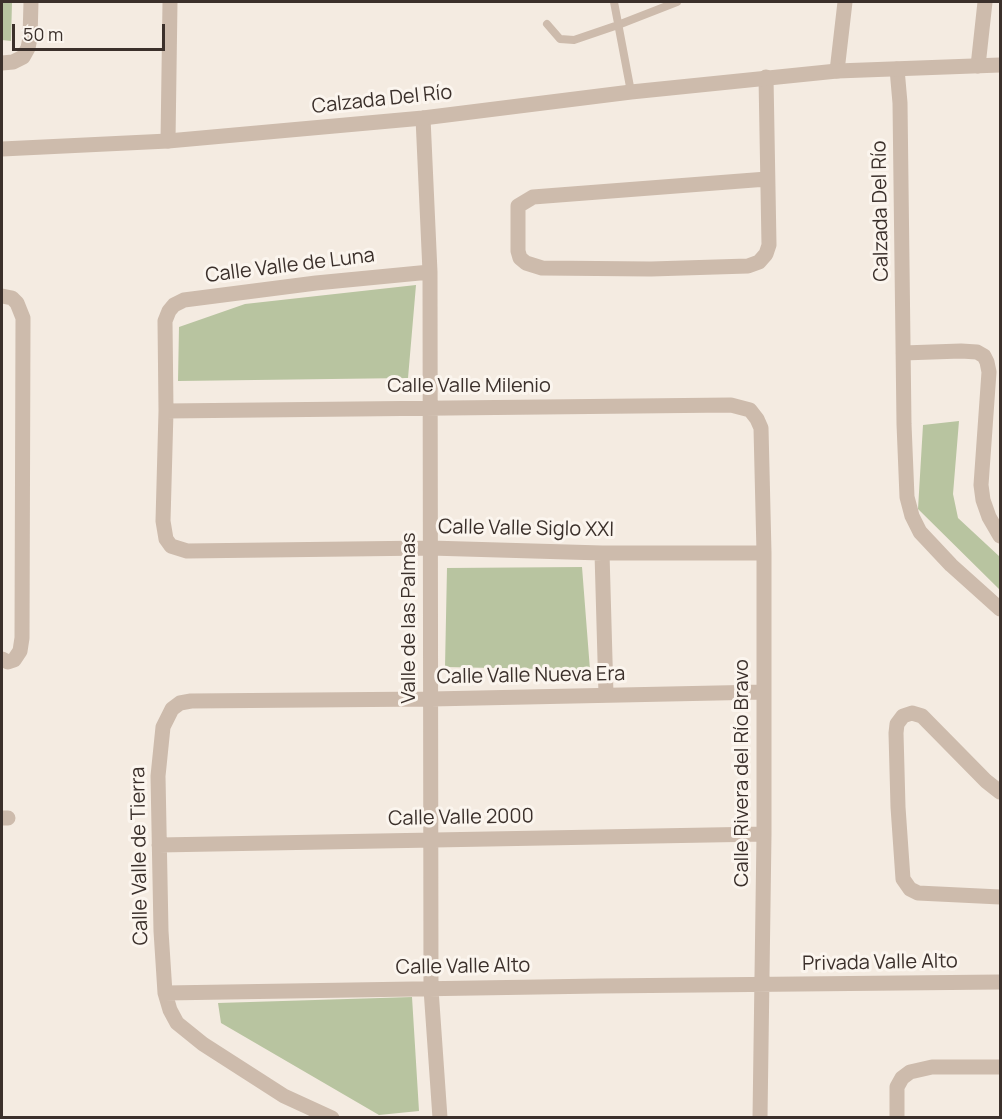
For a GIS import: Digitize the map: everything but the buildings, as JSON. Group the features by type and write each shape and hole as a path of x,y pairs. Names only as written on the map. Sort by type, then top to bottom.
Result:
{"street":[{"path":"2,63 14,62 23,57 28,48 31,2"},
{"path":"168,141 170,2"},
{"path":"837,71 844,27 845,2"},
{"path":"978,66 985,2"},
{"name":"Calzada Del Río","path":"2,149 168,141 423,118 630,92 837,71 1000,65"},
{"name":"Calzada Del Río","path":"897,69 900,103 905,481 912,516 920,532 1000,609"},
{"path":"766,78 766,179 769,245 766,254 759,262 748,266 651,269 542,268 526,263 520,258 518,206 532,196 766,179"},
{"name":"Valle de las Palmas","path":"423,118 430,272 431,989 440,1118"},
{"name":"Calle Valle de Luna","path":"166,411 165,321 174,305 184,300 316,283 430,272"},
{"path":"2,296 12,298 17,303 23,318 22,638 20,651 14,660 8,662 2,659"},
{"path":"903,353 961,351 977,352 984,356 989,372 981,485 989,517 1000,536"},
{"name":"Calle Valle Milenio","path":"166,411 731,405 750,411 761,428"},
{"name":"Calle Valle Siglo XXI","path":"166,411 163,521 166,539 171,546 187,551 430,548 602,553 764,553"},
{"name":"Calle Rivera del Río Bravo","path":"760,1118 764,834 764,553 761,428"},
{"path":"602,553 606,695"},
{"name":"Calle Valle Nueva Era","path":"191,701 764,692"},
{"name":"Calle Valle de Tierra","path":"191,701 180,703 172,709 163,727 158,776 165,993 170,1010 177,1023 203,1044 284,1096 332,1118"},
{"path":"1000,792 986,781 922,716 912,713 903,716 897,724 898,807 903,879 910,889 918,893 1000,897"},
{"name":"Calle Valle 2000","path":"159,845 764,834"},
{"name":"Privada Valle Alto","path":"761,985 1000,982"},
{"name":"Calle Valle Alto","path":"165,993 761,985"},
{"path":"897,1118 897,1087 902,1078 910,1072 932,1067 1000,1067"}],"lane":[{"path":"614,2 630,92"},
{"path":"547,24 560,39 574,40 677,2"}],"green space":[{"path":"2,2 12,2 11,41 2,40"},
{"path":"416,285 408,378 178,381 179,327 245,304"},
{"path":"959,421 953,494 958,518 1000,557 1000,590 918,509 923,425"},
{"path":"582,567 590,670 445,667 447,568"},
{"path":"412,997 419,1111 379,1115 221,1023 218,1003"}]}
